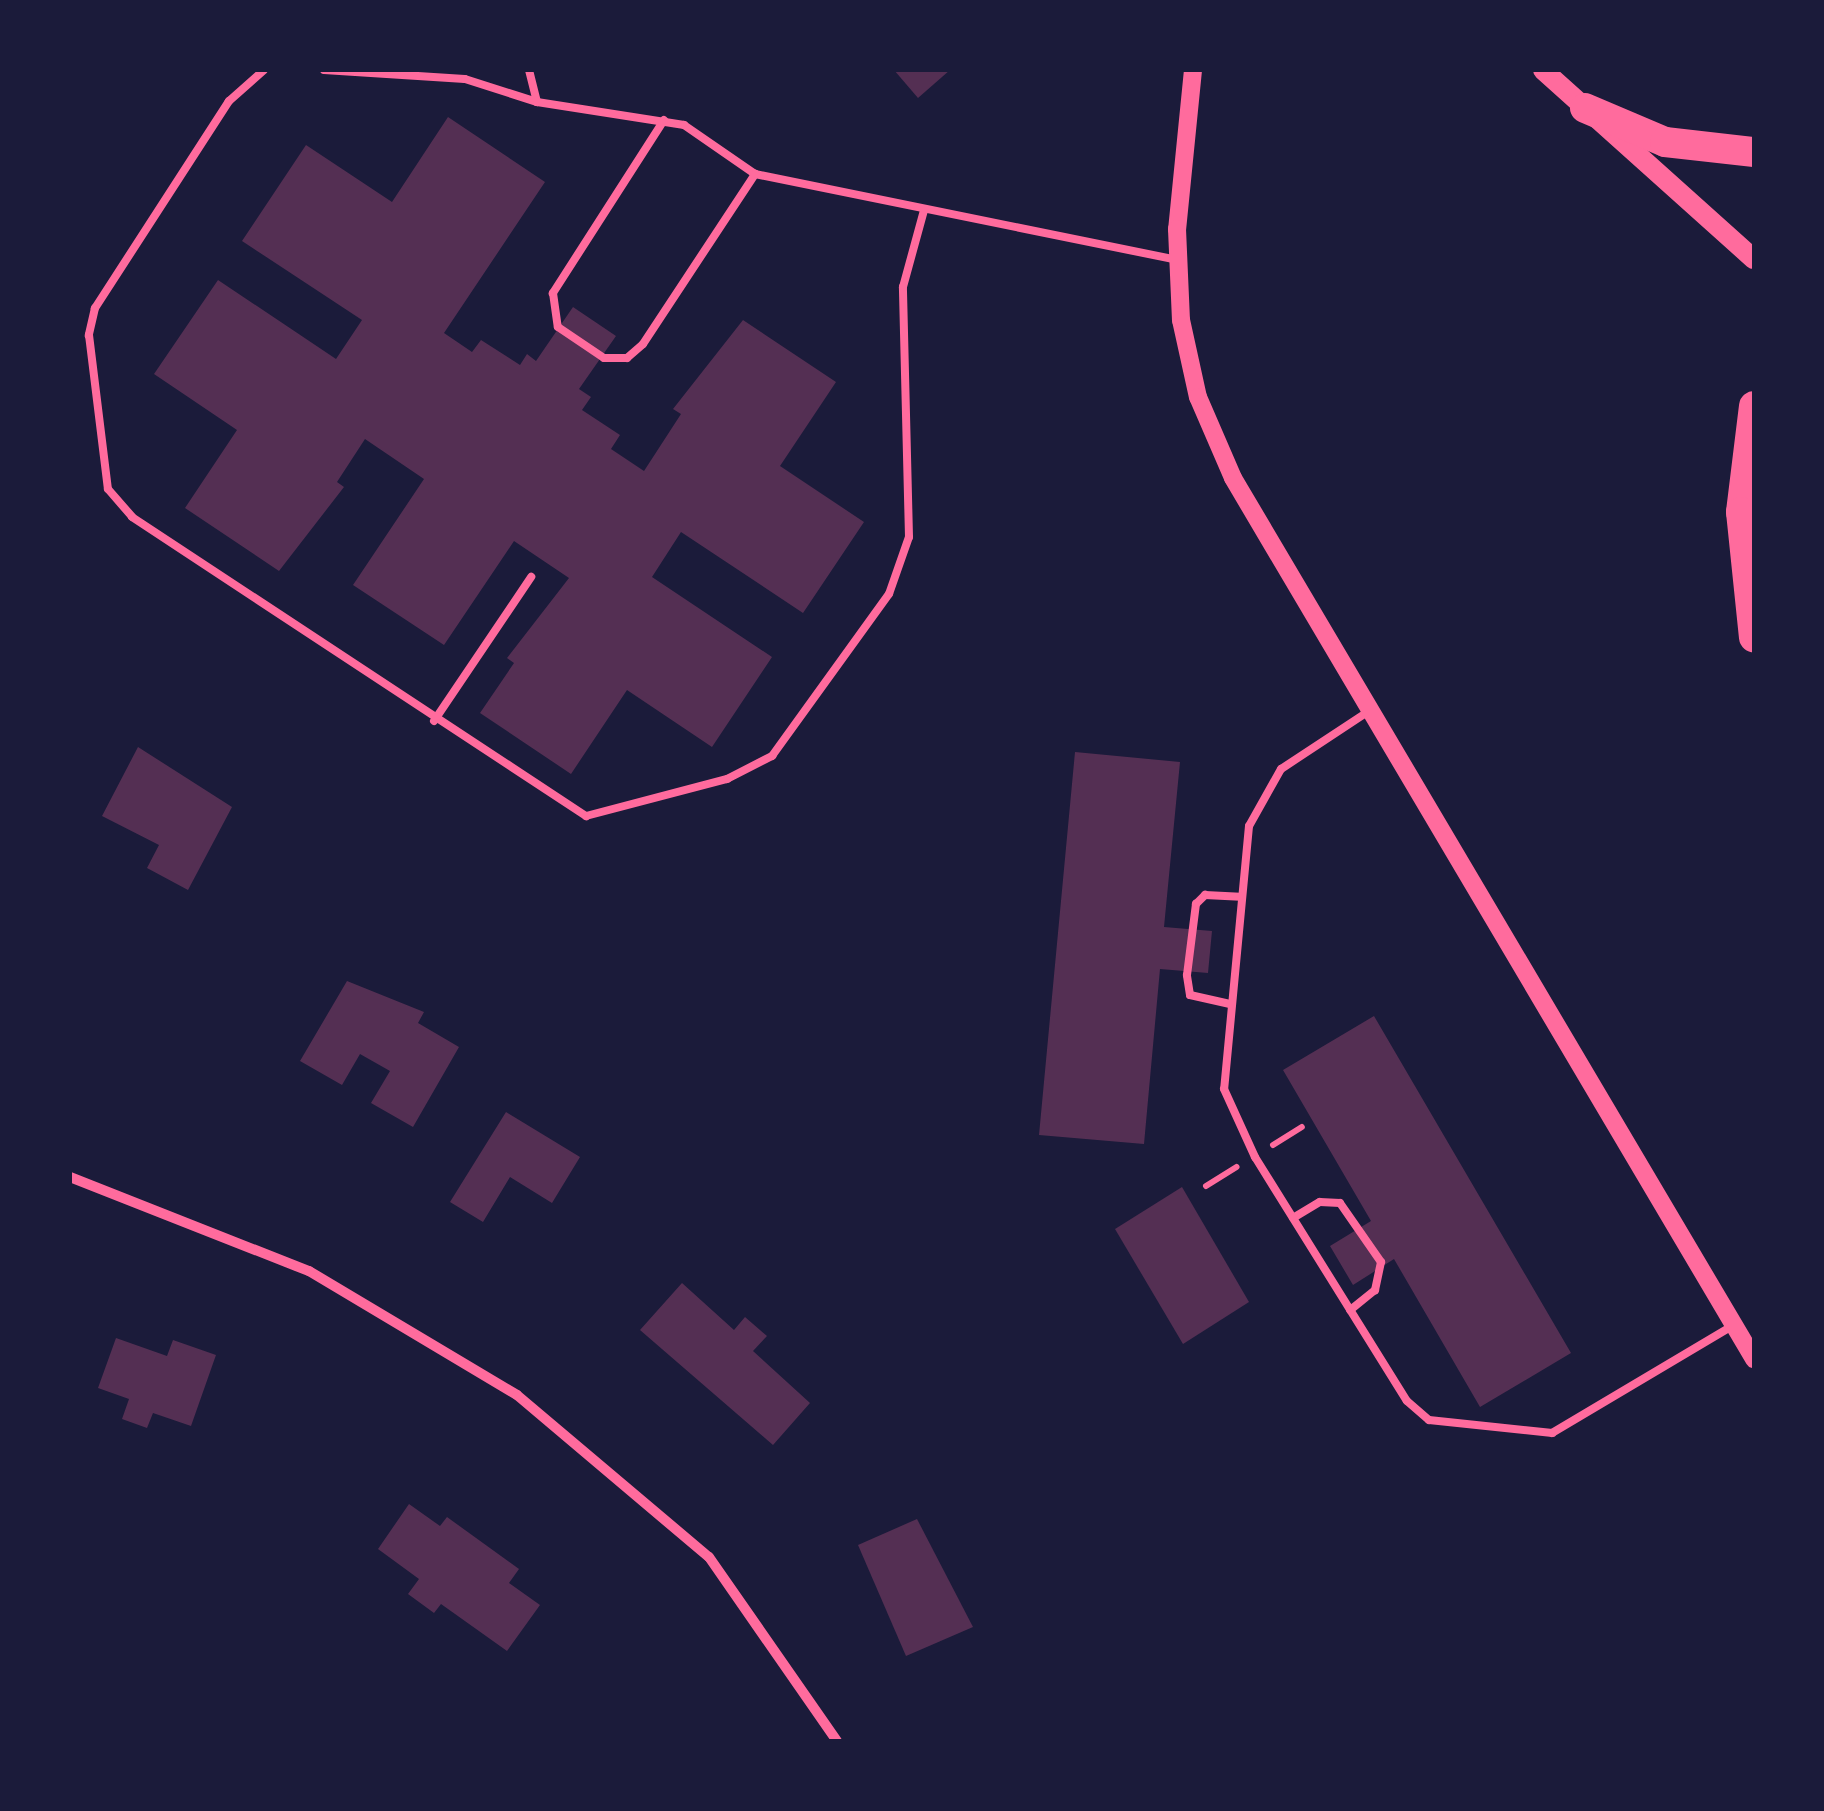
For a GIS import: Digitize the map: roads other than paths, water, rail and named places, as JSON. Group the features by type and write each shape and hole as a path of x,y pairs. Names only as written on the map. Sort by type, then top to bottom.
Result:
{"highway":[{"path":"1585,108 1666,142 1754,152"},
{"path":"1754,406 1740,512 1754,636"}],"main road":[{"path":"1543,70 1754,259"}],"street":[{"path":"1194,70 1178,260 1198,396 1233,478 1754,1360"},
{"path":"70,1178 309,1271 517,1394 710,1556 837,1741"}],"lane":[{"path":"264,70 230,101 94,308 89,335 105,478 132,517 575,811 617,813 772,756 900,574 909,537 903,287 924,210"},
{"path":"324,70 465,79 537,102 664,120 696,130 755,174 1178,260"},
{"path":"529,70 537,102"},
{"path":"664,120 554,293 558,328 604,358 627,358 644,344 755,174"},
{"path":"434,721 531,577"},
{"path":"1370,711 1261,791 1240,897 1230,1004 1227,1104 1293,1218 1417,1412 1499,1434 1572,1426 1734,1326"},
{"path":"1230,1004 1190,994 1186,975 1196,904 1205,895 1240,897"},
{"path":"1293,1218 1320,1202 1340,1203 1381,1262 1374,1290 1350,1310"}]}
